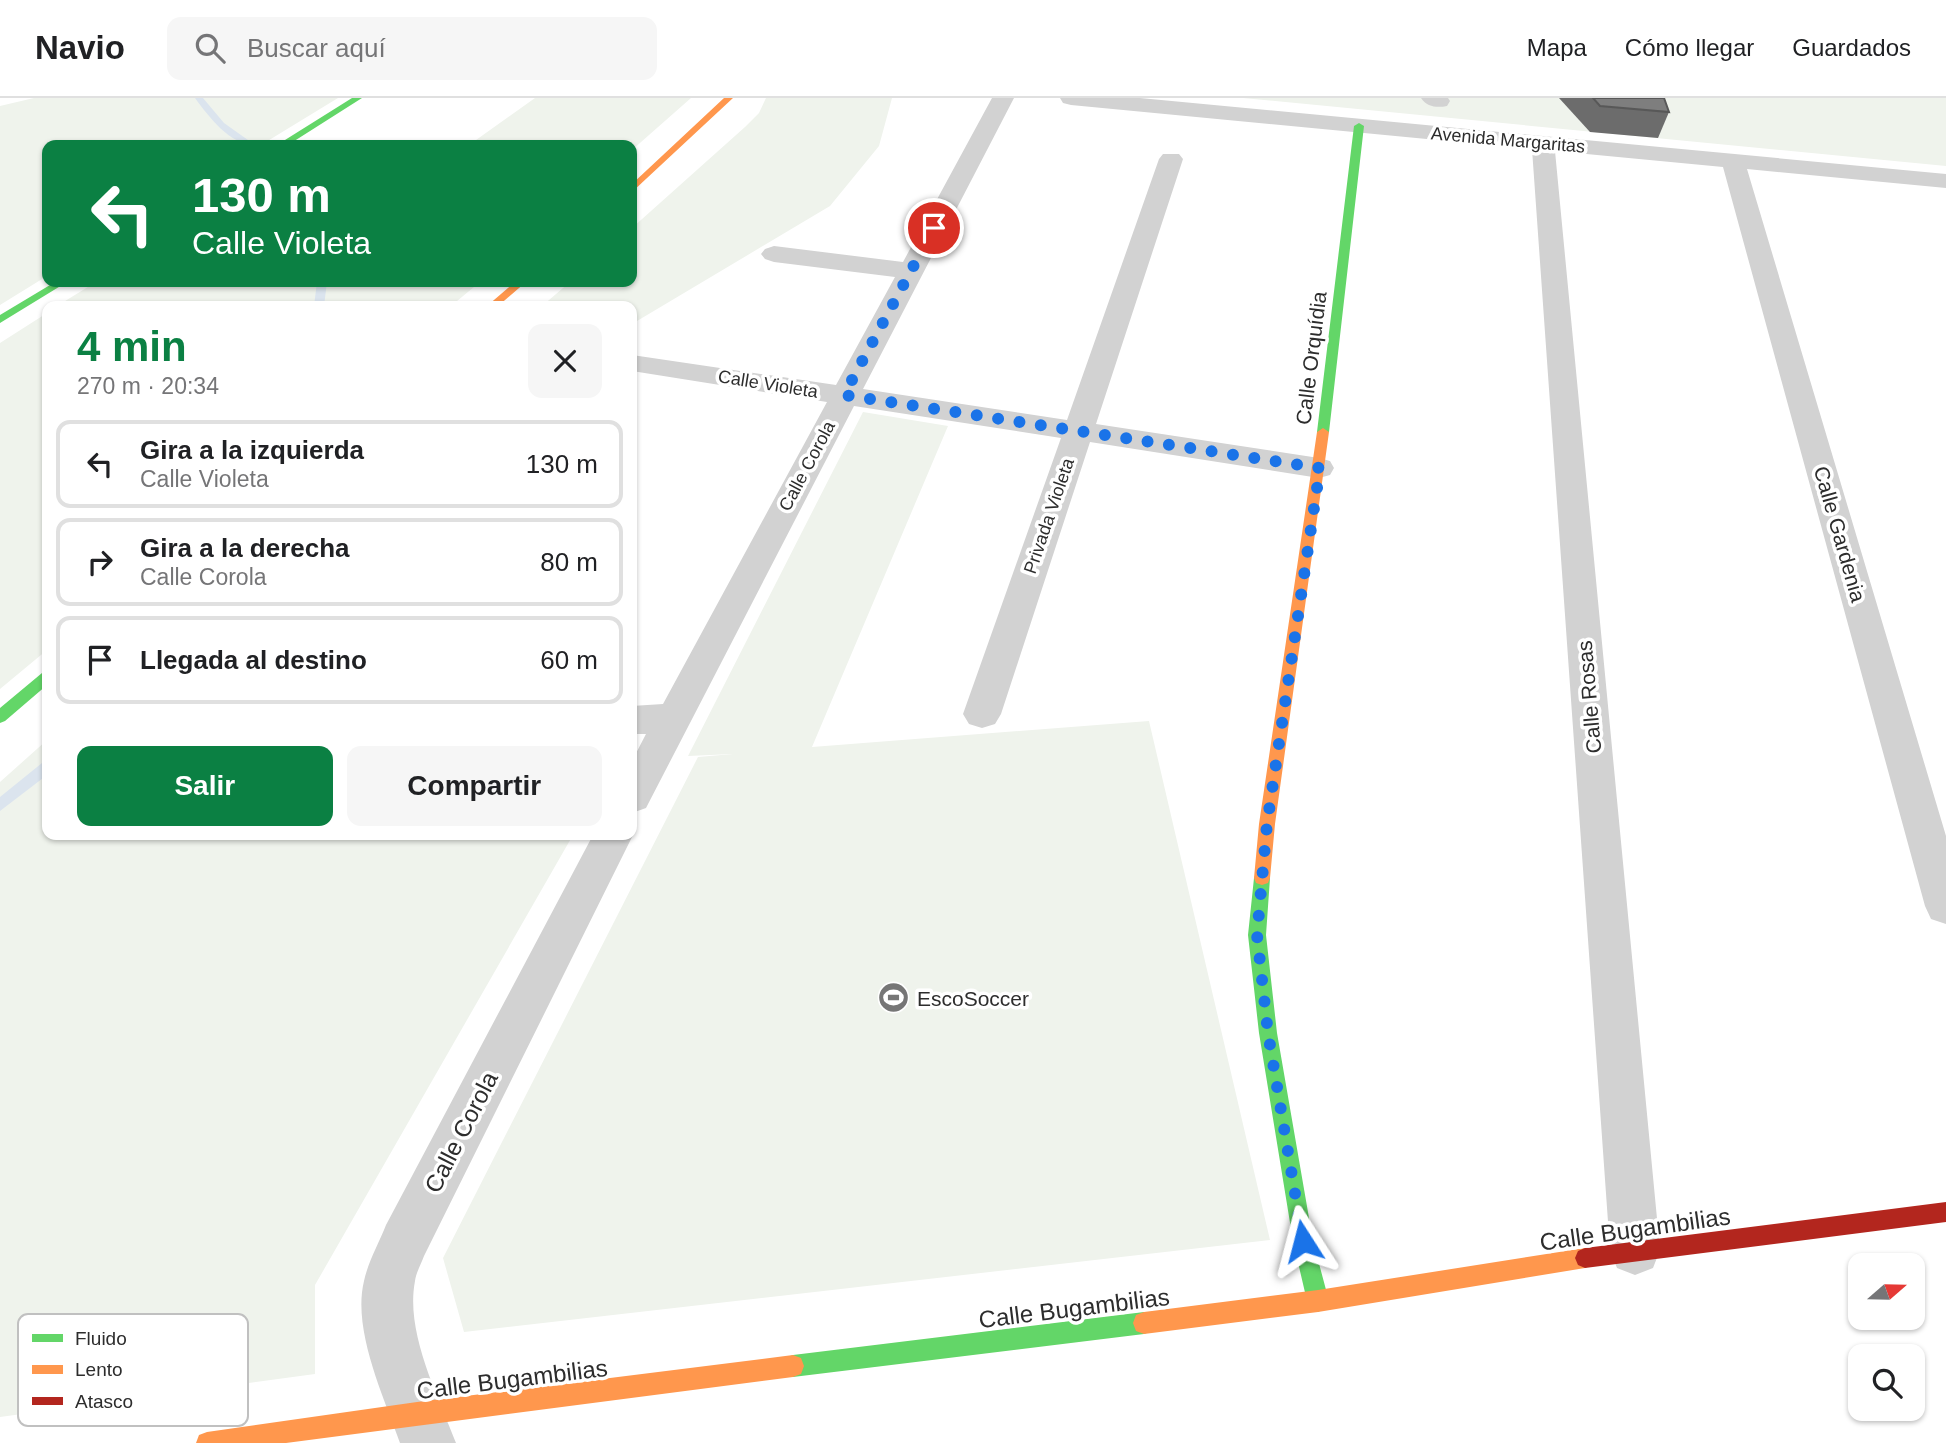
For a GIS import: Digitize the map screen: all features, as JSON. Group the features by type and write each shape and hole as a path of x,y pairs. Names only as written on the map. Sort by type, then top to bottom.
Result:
{"street":[{"path":"290,140 358,98"},
{"path":"637,184 729,98"},
{"name":"Calle Corola","path":"637,787 1003,98"},
{"name":"Avenida Margaritas","path":"1071,98 1733,161 1944,185"},
{"name":"Calle Orquídia","path":"1318,1301 1303,1241 1268,1033 1257,935 1267,824 1320,468 1359,126"},
{"name":"Calle Rosas","path":"1543,144 1634,1250"},
{"name":"Privada Violeta","path":"982,714 1171,159"},
{"name":"Calle Gardenia","path":"1733,161 1946,906"},
{"path":"774,254 911,271"},
{"path":"0,320 54,287"},
{"path":"498,301 515,287"},
{"name":"Calle Violeta","path":"637,364 1320,468"},
{"path":"0,717 42,681"},
{"path":"637,720 673,718"},
{"name":"Calle Corola","path":"422,1428 390,1334 389,1290 394,1265 610,840"},
{"name":"Calle Bugambilias","path":"207,1443 422,1428 1318,1301 1634,1250 1946,1212"}],"shaded area":[{"path":"34,98 338,98 269,140 42,140 42,279 0,305 0,106"},
{"path":"535,98 691,98 637,146 637,140 476,140"},
{"path":"766,98 892,98 879,146 830,206 637,321 637,301 548,301 564,287 637,287 637,224 759,113"},
{"path":"1243,98 1946,98 1946,166"},
{"path":"88,287 474,287 457,301 65,301"},
{"path":"42,316 42,654 0,689 0,343"},
{"name":"EscoSoccer","path":"863,412 948,426 812,747 1149,721 1270,1240 464,1332 443,1258 698,757 733,754 688,756"},
{"path":"42,744 42,840 570,840 315,1285 315,1374 248,1383 248,1314 18,1314 18,1415 0,1417 0,782"}],"building":[{"path":"1593,98 1664,98 1669,112 1600,106"}],"waterway":[{"path":"199,98 221,125 244,140"},
{"path":"320,301 321,287"},
{"path":"0,805 42,771"}],"traffic: fast":[{"path":"290,140 358,98"},
{"path":"1323,432 1359,126"},
{"path":"0,320 54,287"},
{"path":"0,717 42,681"},
{"path":"1262,878 1257,935 1268,1033 1303,1241 1318,1301"},
{"path":"793,1366 1144,1323"}],"traffic: slow":[{"path":"637,184 729,98"},
{"path":"498,301 515,287"},
{"path":"1262,878 1267,824 1323,432"},
{"path":"1144,1323 1318,1301 1585,1258"},
{"path":"207,1443 417,1413 793,1366"}],"traffic: jam":[{"path":"1585,1258 1946,1212"}],"place":[{"name":"EscoSoccer","path":"894,998"}],"route":[{"path":"934,228 844,395 1320,468 1267,824 1257,935 1268,1033 1303,1241"}]}
